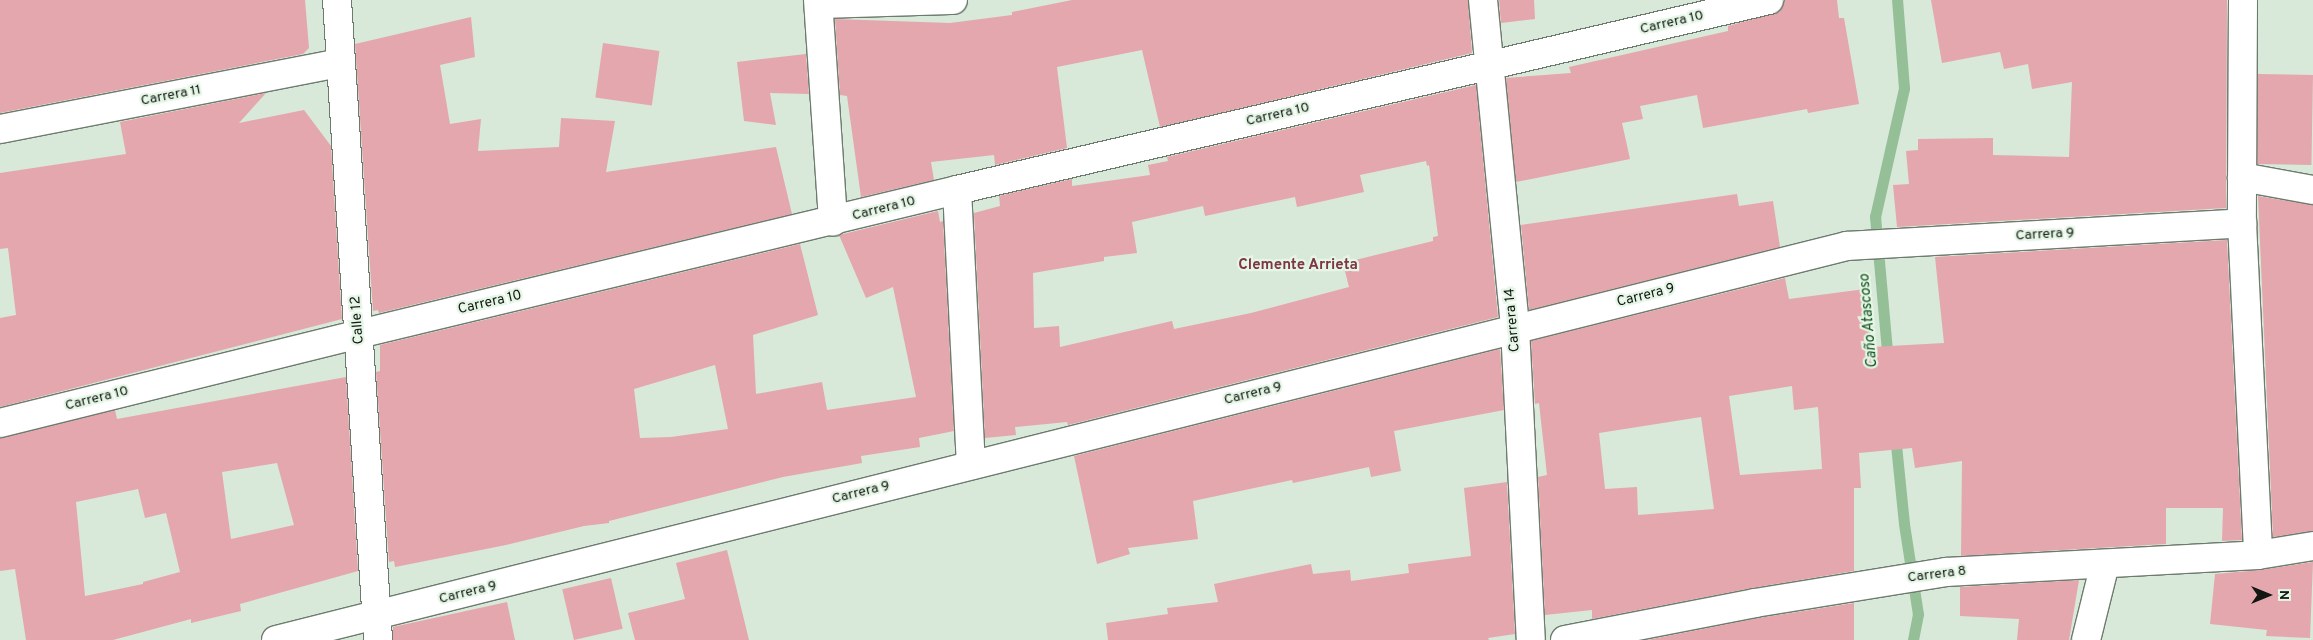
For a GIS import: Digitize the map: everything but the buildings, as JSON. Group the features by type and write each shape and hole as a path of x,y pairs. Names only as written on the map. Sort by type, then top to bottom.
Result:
{"street":[{"name":"Calle 12","path":"337,0 377,628"},
{"path":"832,222 818,2 953,0"},
{"name":"Carrera 14","path":"1483,0 1515,328 1531,640"},
{"name":"Carrera 10","path":"0,423 359,334 832,222 957,190 1769,0"},
{"path":"2243,0 2242,223 2258,555"},
{"name":"Carrera 11","path":"0,130 341,63"},
{"path":"2242,177 2313,190"},
{"path":"957,190 971,466"},
{"name":"Carrera 9","path":"276,640 377,628 971,466 1847,246 2242,223"},
{"name":"Carrera 8","path":"1565,640 1754,603 1946,572 2258,555 2313,546"},
{"path":"2086,640 2105,564"}],"waterway":[{"name":"Caño Atascoso","path":"1888,362 1875,217 1904,88 1897,0"},
{"name":"Caño Atascoso","path":"1895,435 1904,524 1918,614 1913,640"}],"district":[{"name":"Clemente Arrieta","path":"1298,266"}]}
